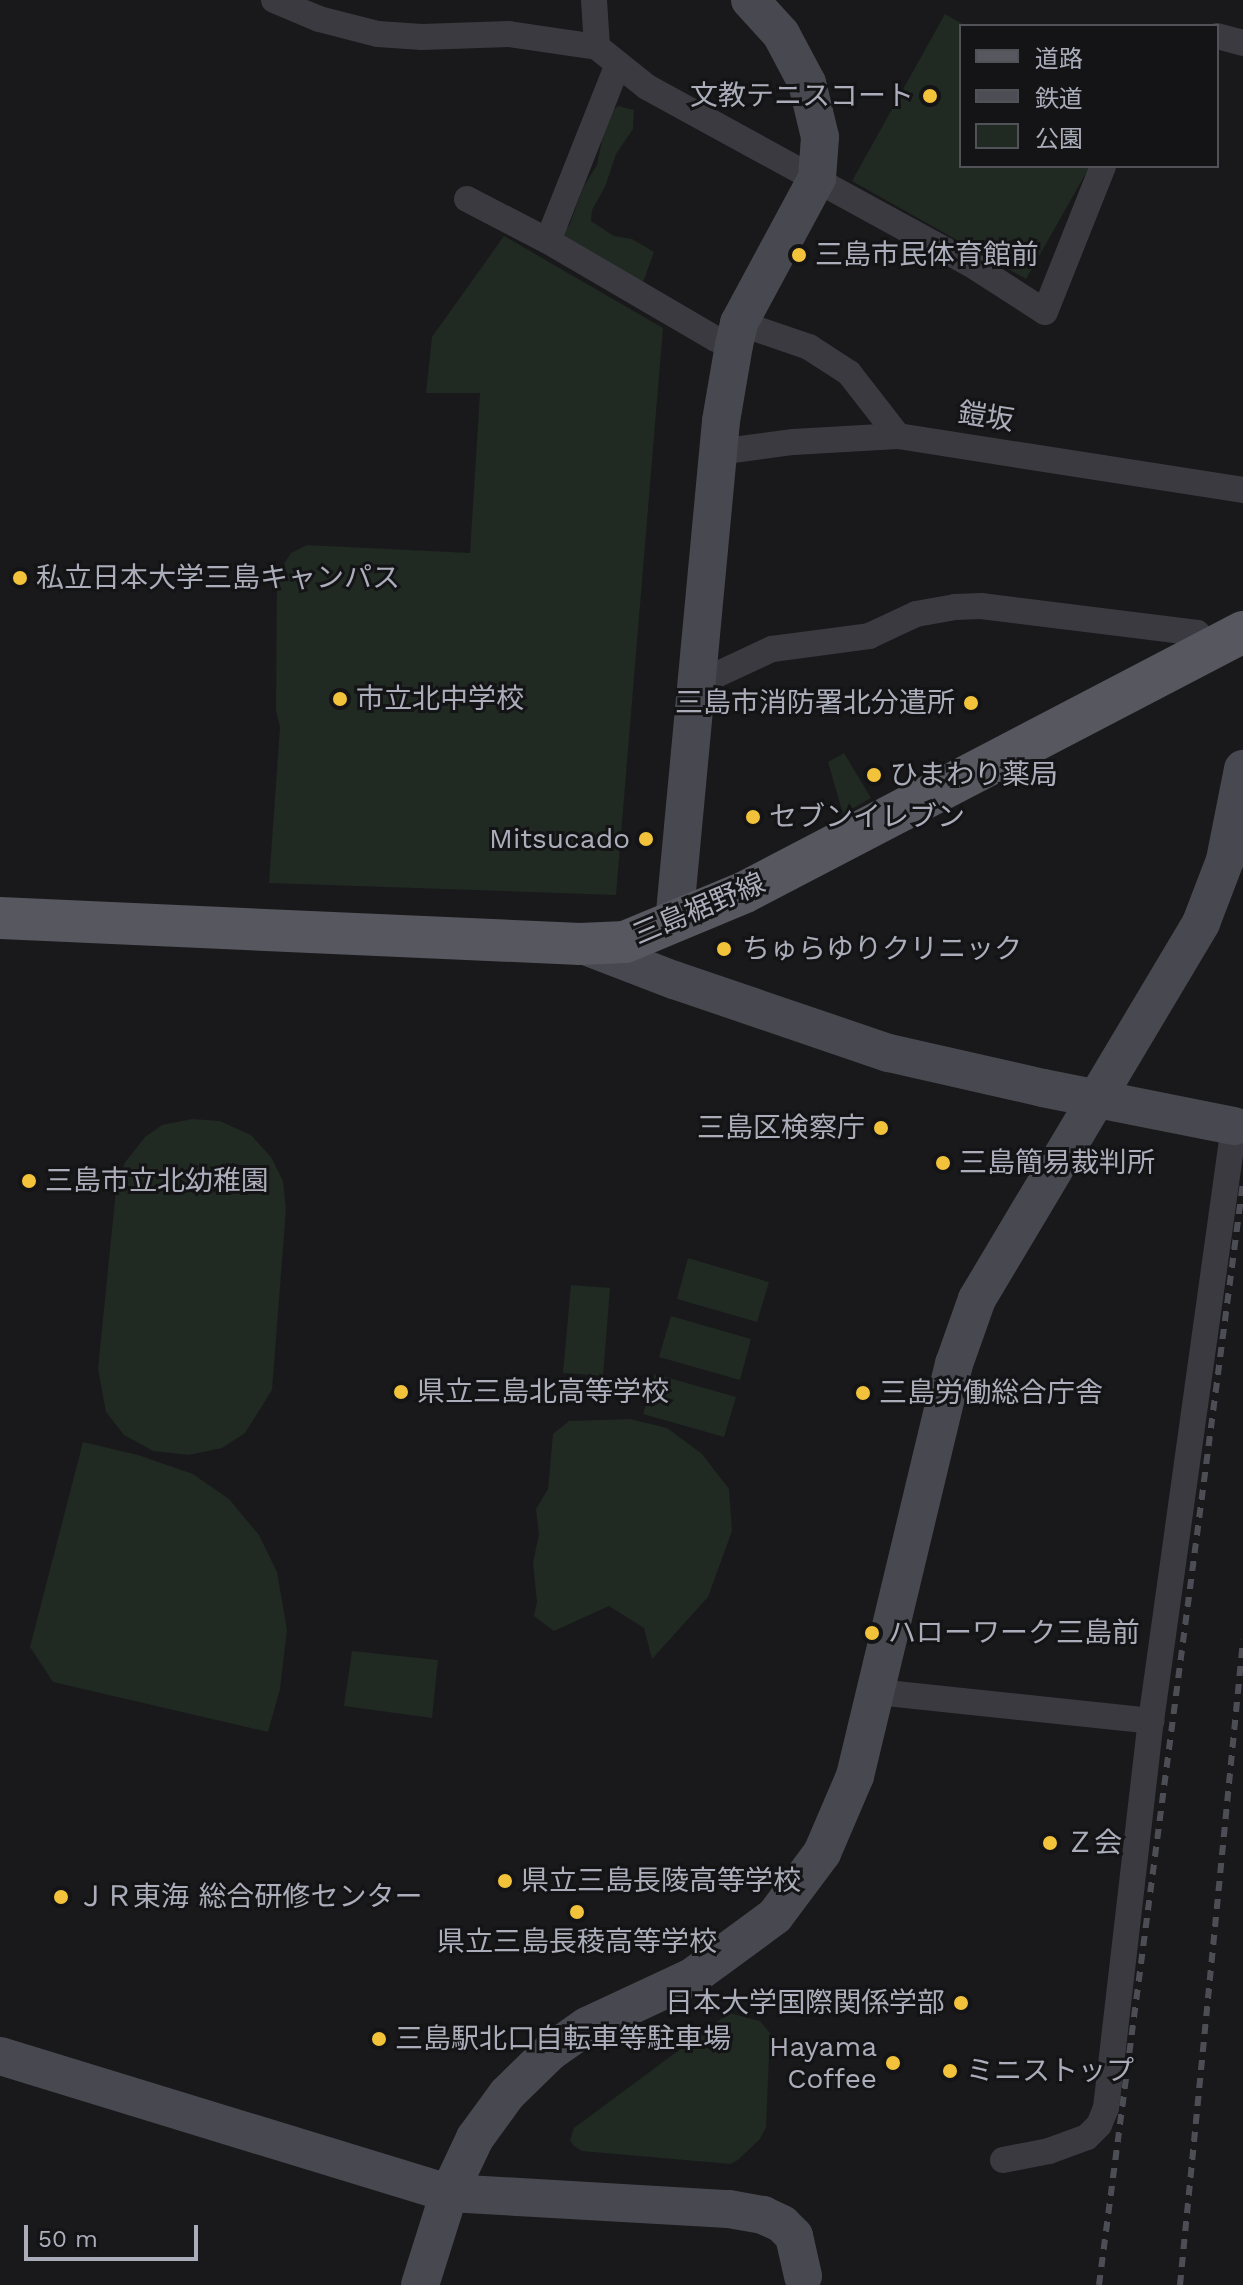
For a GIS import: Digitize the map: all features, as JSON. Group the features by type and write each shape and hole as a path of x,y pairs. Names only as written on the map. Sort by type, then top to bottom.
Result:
{"main road":[{"name":"三島裾野線","path":"0,918 580,944 625,942 745,892 1228,640"}],"street":[{"path":"274,0 319,19 378,34 422,37 509,34 597,47 647,87 969,263 1045,312 1102,168"},
{"path":"594,0 597,47"},
{"path":"674,923 699,683 718,452 737,334 817,178 820,137 807,83 781,34 750,0"},
{"path":"1219,37 1243,43"},
{"path":"548,241 618,64"},
{"path":"467,199 548,241 716,339 737,334 809,347 849,373 898,436"},
{"name":"鎧坂","path":"718,452 806,441 898,436 1243,490"},
{"path":"699,683 772,649 869,636 916,614 955,607 981,606 1197,633 1228,640"},
{"path":"420,2285 449,2193 475,2138 507,2094 550,2052 587,2026 692,1977 775,1916 822,1853 855,1776 954,1364 977,1299 1201,923 1225,860 1243,769"},
{"path":"580,944 674,980 889,1053 1234,1126 1151,1721 1106,2108 1099,2125 1087,2137 1049,2151 1003,2160"},
{"path":"877,1692 1151,1721"},
{"path":"0,2056 449,2193 729,2209 763,2215 782,2224 794,2236 803,2280"}],"green space":[{"name":"文教テニスコート","path":"945,14 962,24 959,24 959,168 1089,168 1026,279 852,181"},
{"path":"618,106 634,110 633,129 616,154 605,187 592,210 591,221 614,236 632,239 654,252 642,285 559,236 569,226 584,186 597,165 607,115"},
{"path":"504,236 663,328 616,895 269,883 280,727 276,710 277,581 291,553 307,545 470,553 480,393 426,393 432,337"},
{"path":"844,753 871,798 843,814 828,762"},
{"path":"192,1119 220,1121 251,1135 271,1157 283,1181 286,1209 272,1390 245,1433 222,1448 189,1455 153,1451 124,1435 106,1412 98,1369 117,1180 126,1161 145,1137 162,1125"},
{"path":"688,1258 769,1282 757,1322 677,1299"},
{"path":"571,1285 610,1288 603,1376 563,1373"},
{"path":"671,1316 751,1339 740,1380 659,1357"},
{"path":"655,1374 736,1397 724,1437 643,1414"},
{"path":"630,1419 667,1428 702,1454 729,1489 732,1531 708,1597 652,1659 644,1628 609,1606 554,1631 534,1616 537,1602 533,1563 539,1534 536,1509 548,1489 553,1434 569,1421"},
{"path":"83,1442 138,1455 193,1474 229,1499 259,1535 277,1572 287,1630 280,1689 268,1732 53,1682 30,1647"},
{"path":"352,1651 438,1660 432,1718 344,1706"},
{"path":"729,2013 760,2021 770,2033 766,2127 760,2139 738,2160 730,2164 582,2151 574,2146 570,2140 574,2128"}],"railway":[{"path":"1099,2285 1243,1183"},
{"path":"1180,2285 1243,1640"}],"place":[{"name":"文教テニスコート","path":"930,96"},
{"name":"三島市民体育館前","path":"799,255"},
{"name":"私立日本大学三島キャンパス","path":"20,578"},
{"name":"市立北中学校","path":"340,699"},
{"name":"三島市消防署北分遣所","path":"971,703"},
{"name":"ひまわり薬局","path":"874,775"},
{"name":"セブンイレブン","path":"753,817"},
{"name":"Mitsucado","path":"646,839"},
{"name":"ちゅらゆりクリニック","path":"724,949"},
{"name":"三島区検察庁","path":"881,1128"},
{"name":"三島簡易裁判所","path":"943,1163"},
{"name":"三島市立北幼稚園","path":"29,1181"},
{"name":"県立三島北高等学校","path":"401,1392"},
{"name":"三島労働総合庁舎","path":"863,1393"},
{"name":"ハローワーク三島前","path":"872,1633"},
{"name":"Ｚ会","path":"1050,1843"},
{"name":"県立三島長陵高等学校","path":"505,1881"},
{"name":"ＪＲ東海 総合研修センター","path":"61,1897"},
{"name":"県立三島長稜高等学校","path":"577,1912"},
{"name":"日本大学国際関係学部","path":"961,2003"},
{"name":"三島駅北口自転車等駐車場","path":"379,2039"},
{"name":"Hayama Coffee","path":"893,2063"},
{"name":"ミニストップ","path":"950,2071"}]}
